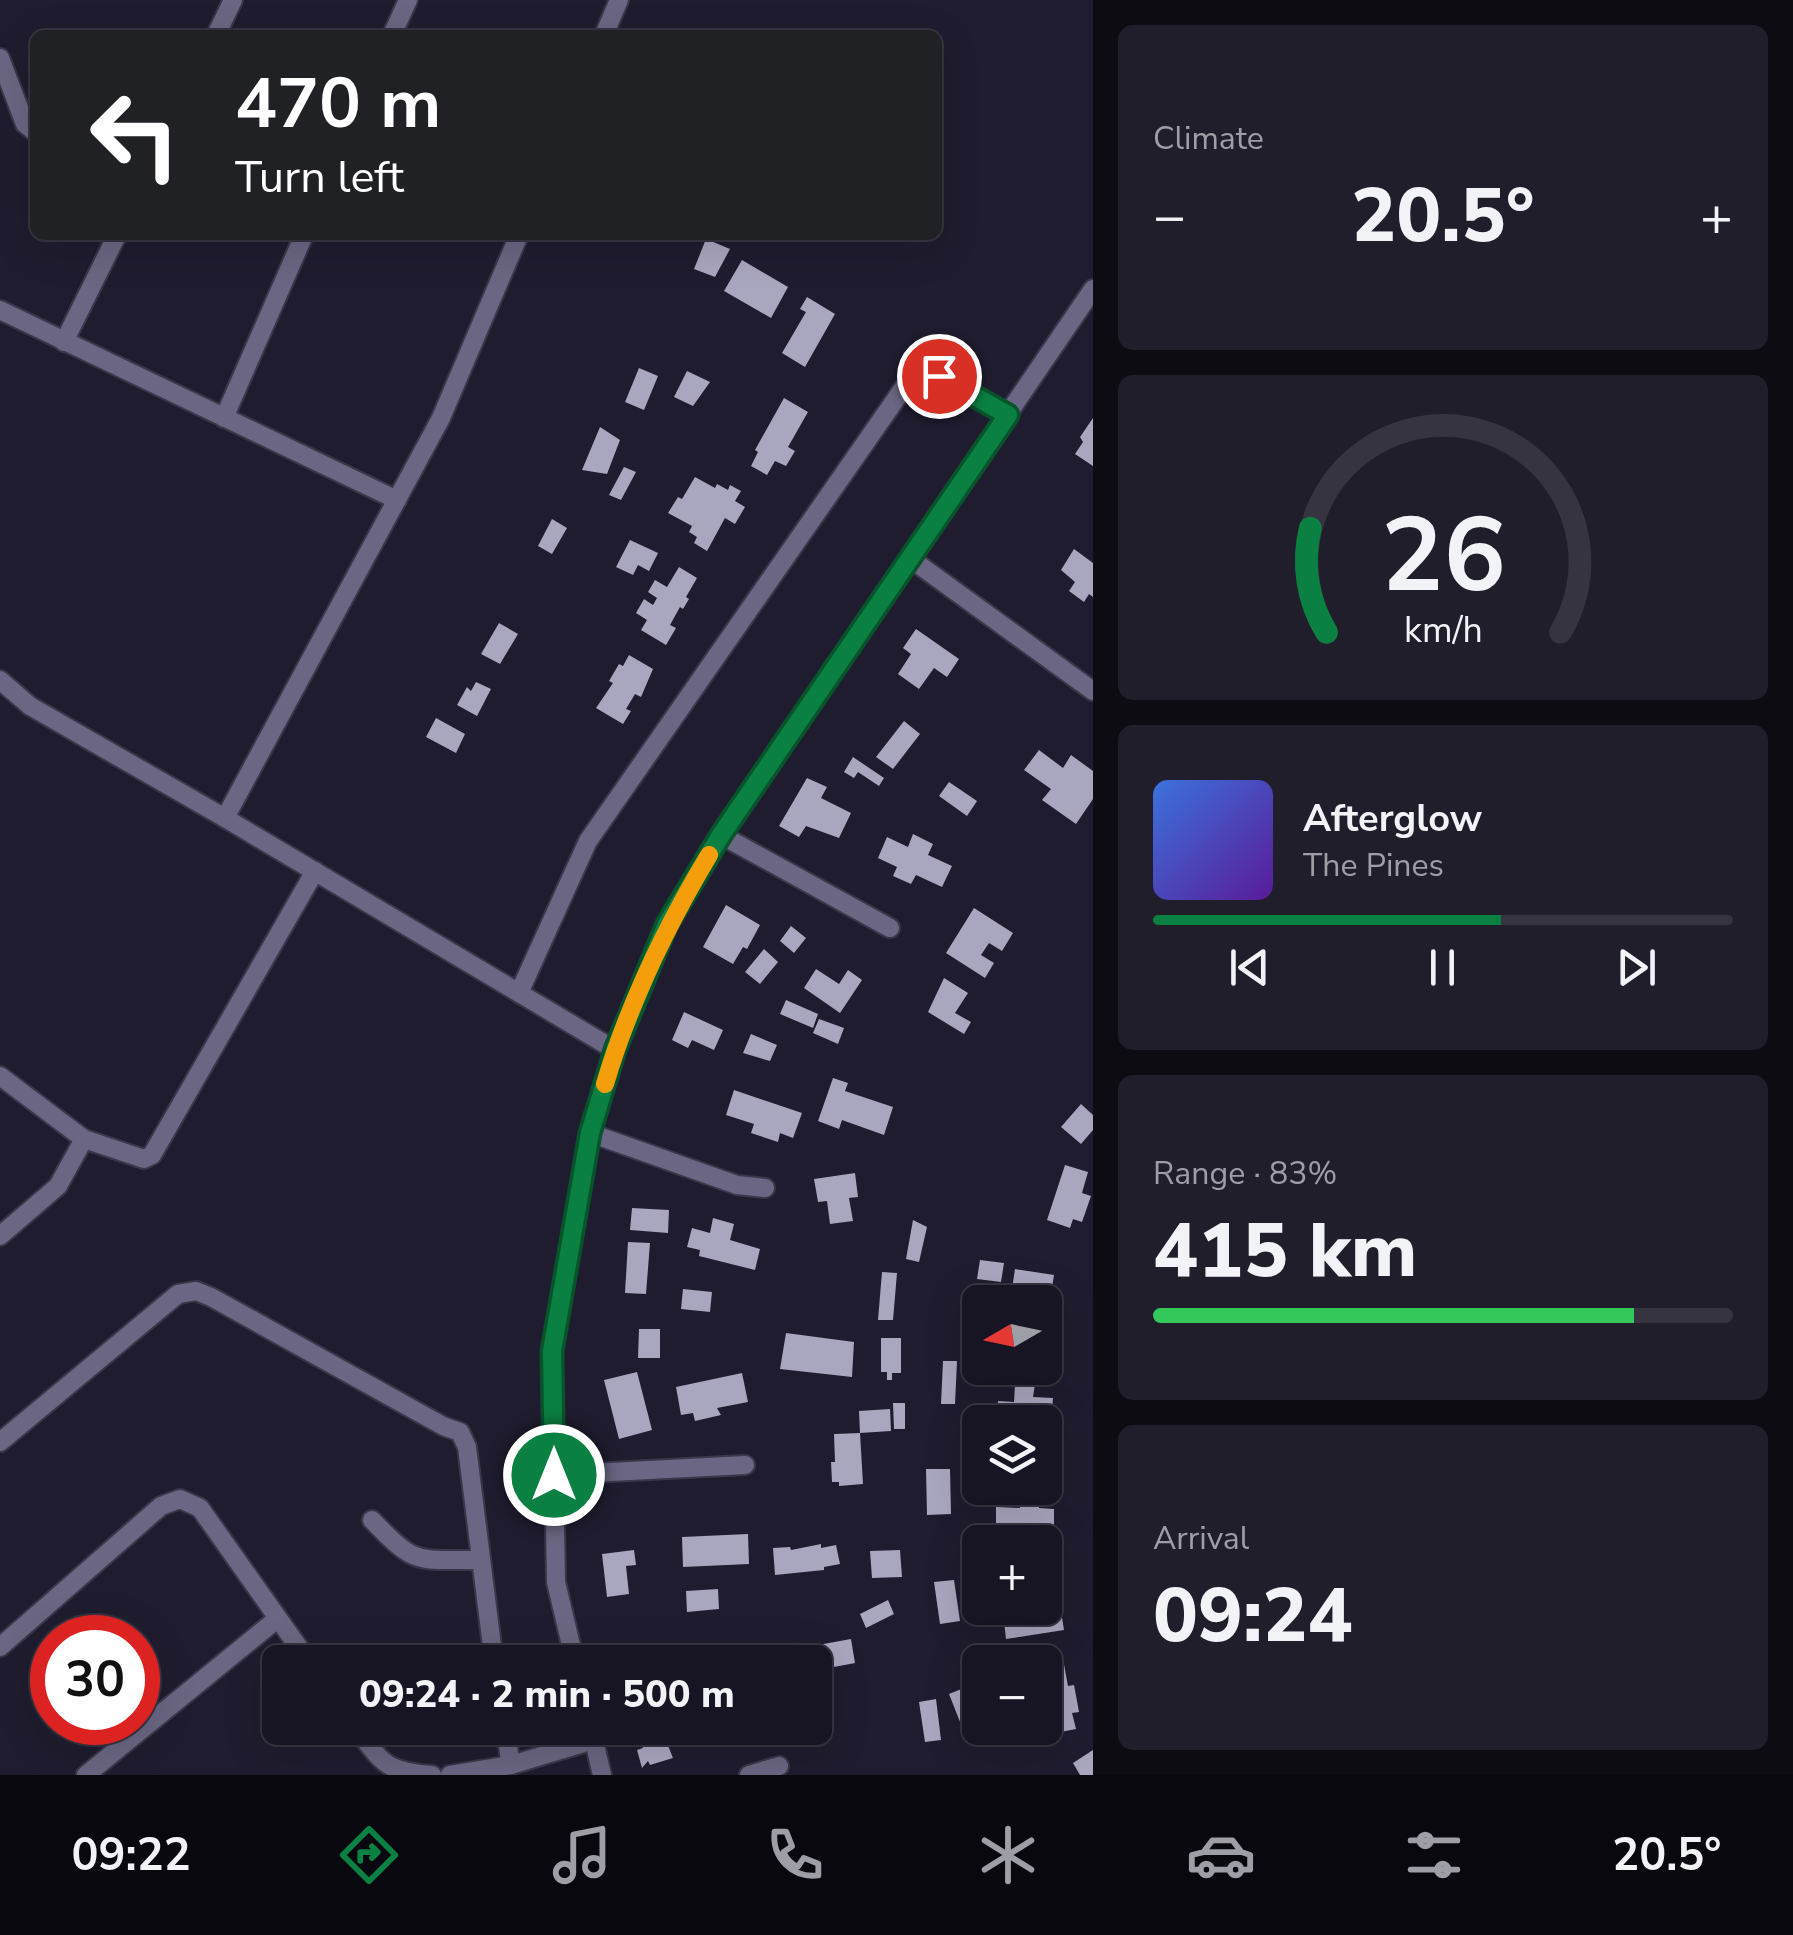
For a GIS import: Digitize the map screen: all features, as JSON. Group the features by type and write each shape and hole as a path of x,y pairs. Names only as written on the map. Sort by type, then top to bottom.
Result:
{"street":[{"path":"218,30 233,0"},
{"path":"394,30 408,0"},
{"path":"606,30 619,0"},
{"path":"0,58 25,124 30,128"},
{"path":"64,342 115,240"},
{"path":"224,418 302,240"},
{"path":"224,818 441,418 517,240"},
{"path":"572,1645 556,1582 552,1351 590,1133 615,1050 667,924 721,835 1093,289"},
{"path":"0,310 397,500"},
{"path":"519,993 588,841 906,383 939,376 1008,415"},
{"path":"912,559 1093,691"},
{"path":"0,680 30,706 615,1050"},
{"path":"721,835 890,928"},
{"path":"0,1076 84,1139 144,1159 152,1155 315,872"},
{"path":"590,1133 738,1184 764,1188"},
{"path":"0,1236 58,1186 84,1139"},
{"path":"0,1442 178,1294 196,1291 442,1426 460,1432 467,1447 492,1645"},
{"path":"554,1475 745,1466"},
{"path":"0,1646 161,1506 180,1499 200,1508 297,1645"},
{"path":"372,1520 402,1552 416,1559 479,1560"},
{"path":"86,1775 278,1618"},
{"path":"369,1745 382,1762 403,1772 432,1775"},
{"path":"508,1745 511,1765"},
{"path":"450,1775 511,1765 563,1745"},
{"path":"595,1745 602,1775"},
{"path":"749,1775 779,1766"}],"building":[{"path":"706,240 730,249 715,277 694,269"},
{"path":"742,260 788,287 771,318 724,291"},
{"path":"807,297 835,314 805,367 782,353 806,312 800,309"},
{"path":"639,368 658,376 644,410 625,402"},
{"path":"687,371 710,382 693,406 674,397"},
{"path":"784,398 808,412 788,447 795,451 786,466 775,461 767,475 751,466 758,452 755,450"},
{"path":"1093,418 1093,466 1075,454 1083,442 1080,437"},
{"path":"600,427 620,440 607,474 582,470"},
{"path":"624,467 636,472 621,500 609,495"},
{"path":"695,477 715,488 717,484 728,490 730,485 741,491 735,501 745,507 735,524 725,518 707,551 694,543 697,537 689,532 692,526 668,513"},
{"path":"552,519 567,528 552,554 538,546"},
{"path":"630,540 658,553 649,571 638,565 633,575 616,567"},
{"path":"1074,549 1093,563 1093,597 1089,594 1084,602 1069,591 1075,582 1061,570"},
{"path":"679,567 697,578 686,597 689,599 670,625 676,628 666,645 641,630 647,620 636,613 644,599 653,605 657,598 648,592 655,580 667,587"},
{"path":"499,623 518,634 500,664 481,654"},
{"path":"916,629 959,659 947,677 934,668 919,689 898,674 911,654 903,648"},
{"path":"629,655 653,669 641,697 635,694 626,709 631,711 623,724 596,708 613,683 609,681 619,664 623,666"},
{"path":"476,682 491,689 477,716 457,705 467,687 471,691"},
{"path":"436,718 465,734 456,753 426,737"},
{"path":"904,721 920,734 893,769 876,757"},
{"path":"1039,750 1063,768 1071,755 1093,771 1093,799 1076,824 1042,800 1051,789 1024,770"},
{"path":"853,757 884,778 879,786 858,772 854,778 844,772"},
{"path":"807,778 827,787 821,798 851,813 839,838 806,826 799,837 779,826"},
{"path":"949,782 977,801 967,816 939,796"},
{"path":"913,834 933,844 928,855 952,866 942,887 916,875 911,884 893,876 897,867 878,858 887,837 908,847"},
{"path":"726,905 760,925 733,964 703,947"},
{"path":"974,908 1013,933 1002,951 989,943 981,955 994,963 985,978 946,953"},
{"path":"791,926 806,938 794,953 780,941"},
{"path":"764,949 778,962 760,984 745,972"},
{"path":"816,969 839,984 848,970 862,980 840,1013 804,988"},
{"path":"944,978 968,993 955,1013 971,1022 964,1034 928,1012"},
{"path":"786,1000 818,1014 813,1028 780,1014"},
{"path":"684,1012 723,1030 714,1050 692,1040 688,1048 672,1040"},
{"path":"819,1019 844,1028 838,1044 813,1033"},
{"path":"751,1034 777,1045 770,1061 743,1053"},
{"path":"833,1078 848,1083 845,1091 893,1107 884,1135 842,1120 839,1129 818,1121"},
{"path":"734,1090 802,1113 793,1138 780,1133 778,1142 751,1133 754,1124 726,1115"},
{"path":"1081,1104 1093,1115 1093,1130 1081,1144 1061,1127"},
{"path":"1065,1165 1088,1172 1082,1193 1091,1196 1082,1222 1073,1219 1070,1228 1047,1220"},
{"path":"855,1173 858,1197 849,1198 853,1221 830,1224 827,1201 818,1202 814,1179"},
{"path":"632,1208 669,1210 668,1233 630,1230"},
{"path":"713,1218 734,1224 730,1240 760,1249 755,1270 699,1256 700,1250 687,1247 692,1228 710,1233"},
{"path":"913,1220 927,1227 919,1262 906,1259"},
{"path":"628,1242 650,1243 646,1294 625,1293"},
{"path":"980,1260 1004,1263 1001,1282 977,1279"},
{"path":"1015,1269 1054,1275 1052,1285 1013,1285"},
{"path":"882,1272 897,1273 893,1320 878,1320"},
{"path":"683,1289 712,1292 710,1312 681,1309"},
{"path":"639,1329 660,1329 660,1358 638,1358"},
{"path":"786,1333 854,1342 852,1377 780,1369"},
{"path":"881,1338 901,1338 901,1373 892,1373 892,1380 887,1380 887,1372 881,1372"},
{"path":"943,1361 957,1361 955,1404 941,1404"},
{"path":"637,1372 652,1430 619,1439 604,1380"},
{"path":"742,1373 748,1402 717,1408 721,1415 695,1421 693,1413 681,1415 676,1387"},
{"path":"1015,1385 1035,1385 1033,1397 1053,1398 1052,1405 998,1405 998,1401 1014,1402"},
{"path":"893,1403 905,1403 905,1429 894,1429"},
{"path":"890,1409 891,1431 860,1433 859,1411"},
{"path":"860,1433 863,1484 839,1486 839,1482 832,1482 834,1434"},
{"path":"926,1469 950,1469 951,1514 927,1515"},
{"path":"1039,1505 1054,1509 1054,1525 996,1525 996,1507"},
{"path":"748,1534 749,1564 683,1567 682,1537"},
{"path":"821,1544 821,1548 836,1545 840,1564 824,1570 775,1575 773,1548 791,1550"},
{"path":"634,1550 636,1565 626,1566 629,1594 607,1597 602,1554"},
{"path":"900,1550 902,1577 872,1578 870,1551"},
{"path":"954,1580 960,1621 940,1624 934,1582"},
{"path":"718,1589 719,1609 687,1612 686,1591"},
{"path":"888,1600 894,1614 866,1628 860,1614"},
{"path":"1062,1618 1064,1630 1006,1639 1004,1625 1062,1625"},
{"path":"851,1639 855,1663 832,1667 832,1645 818,1645"},
{"path":"1062,1659 1068,1686 1074,1685 1079,1712 1072,1713 1076,1729 1062,1732"},
{"path":"962,1689 962,1727 949,1694"},
{"path":"936,1699 941,1740 925,1742 919,1702"},
{"path":"642,1745 668,1745 673,1758 650,1765 648,1761 642,1768 637,1750"},
{"path":"1093,1750 1093,1775 1080,1775 1073,1763"}],"slow traffic":[{"path":"605,1084 667,924 709,855"}],"route":[{"path":"554,1475 552,1351 590,1133 615,1050 667,924 721,835 1008,415 939,376"}]}
